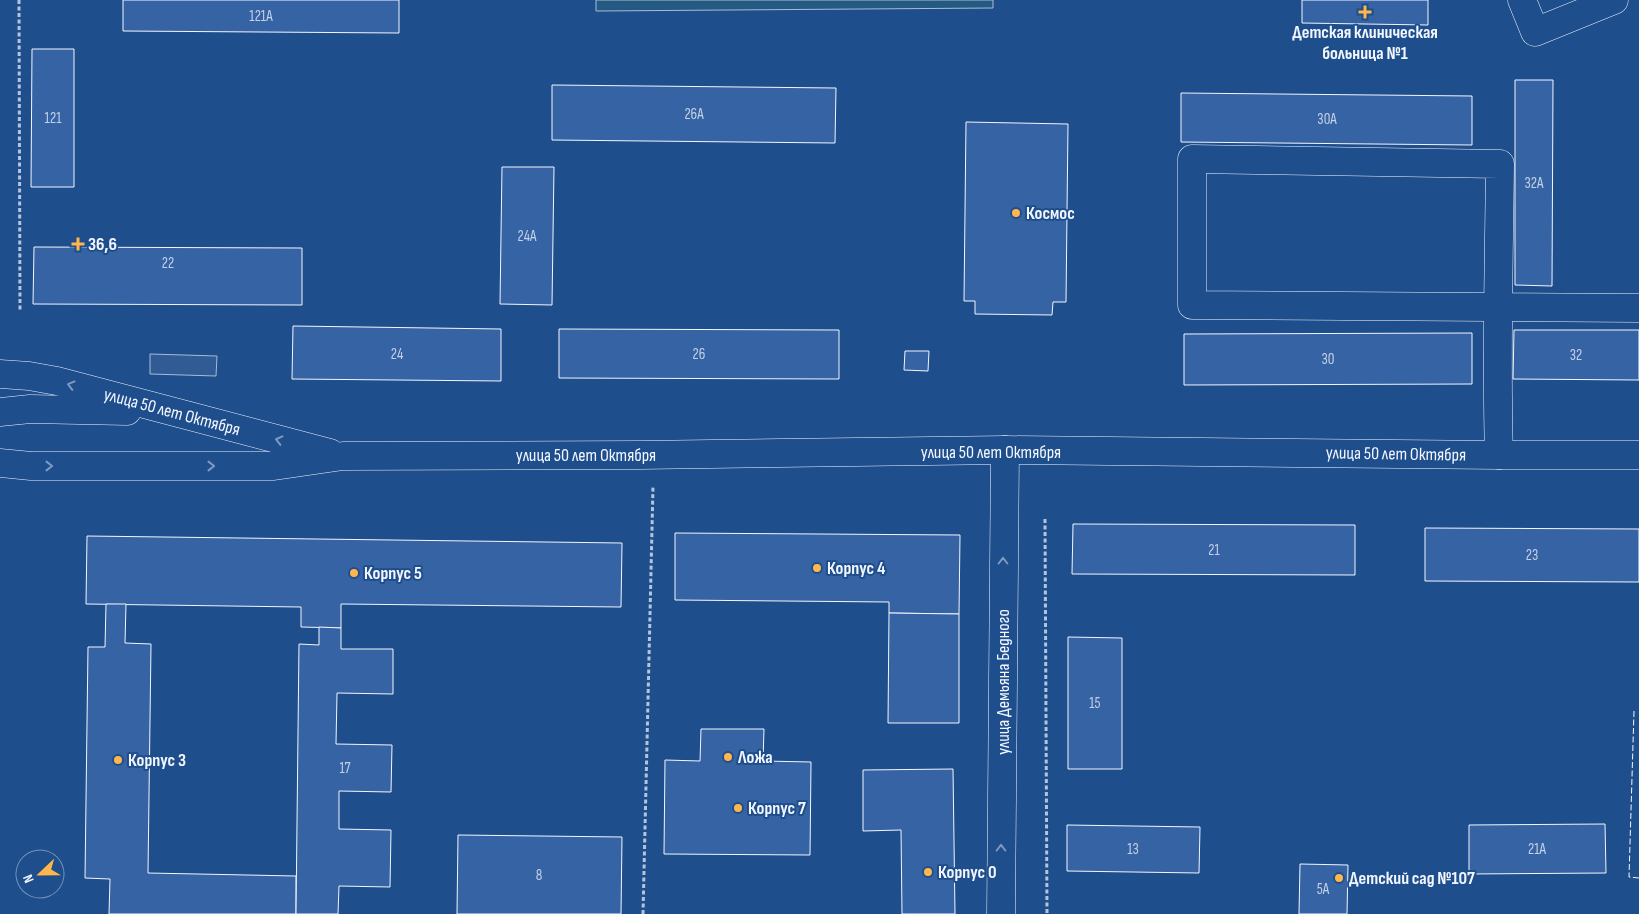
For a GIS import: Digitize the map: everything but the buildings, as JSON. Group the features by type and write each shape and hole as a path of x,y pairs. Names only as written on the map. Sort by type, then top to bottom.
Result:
{"street":[{"path":"1522,0 1535,32 1614,0"},
{"path":"1500,455 1498,306 1500,164 1192,159 1192,305 1498,306 1639,308"},
{"name":"улица 50 лет Октября","path":"0,374 29,376 57,381 343,456"},
{"path":"0,412 30,409 138,411 178,414"},
{"name":"улица 50 лет Октября","path":"0,463 30,466 274,466 343,456 1005,450 1639,455"},
{"name":"улица Демьяна Бедного","path":"1001,914 1005,450"}],"path":[{"path":"18,0 20,312"},
{"path":"643,914 653,486"},
{"path":"1045,519 1047,914"}],"shaded area":[{"path":"596,0 993,0 993,8 596,11"},
{"path":"150,354 217,356 216,376 150,374"}],"fence":[{"path":"1634,711 1629,877 1639,878"}],"place":[{"name":"Детская клиническая больница №1","path":"1365,12"},
{"name":"Космос","path":"1016,213"},
{"name":"36,6","path":"78,244"},
{"name":"Корпус 4","path":"817,568"},
{"name":"Корпус 5","path":"354,573"},
{"name":"Ложа","path":"728,757"},
{"name":"Корпус 3","path":"118,760"},
{"name":"Корпус 7","path":"738,808"},
{"name":"Корпус 0","path":"928,872"},
{"name":"Детский сад №107","path":"1339,878"}]}
